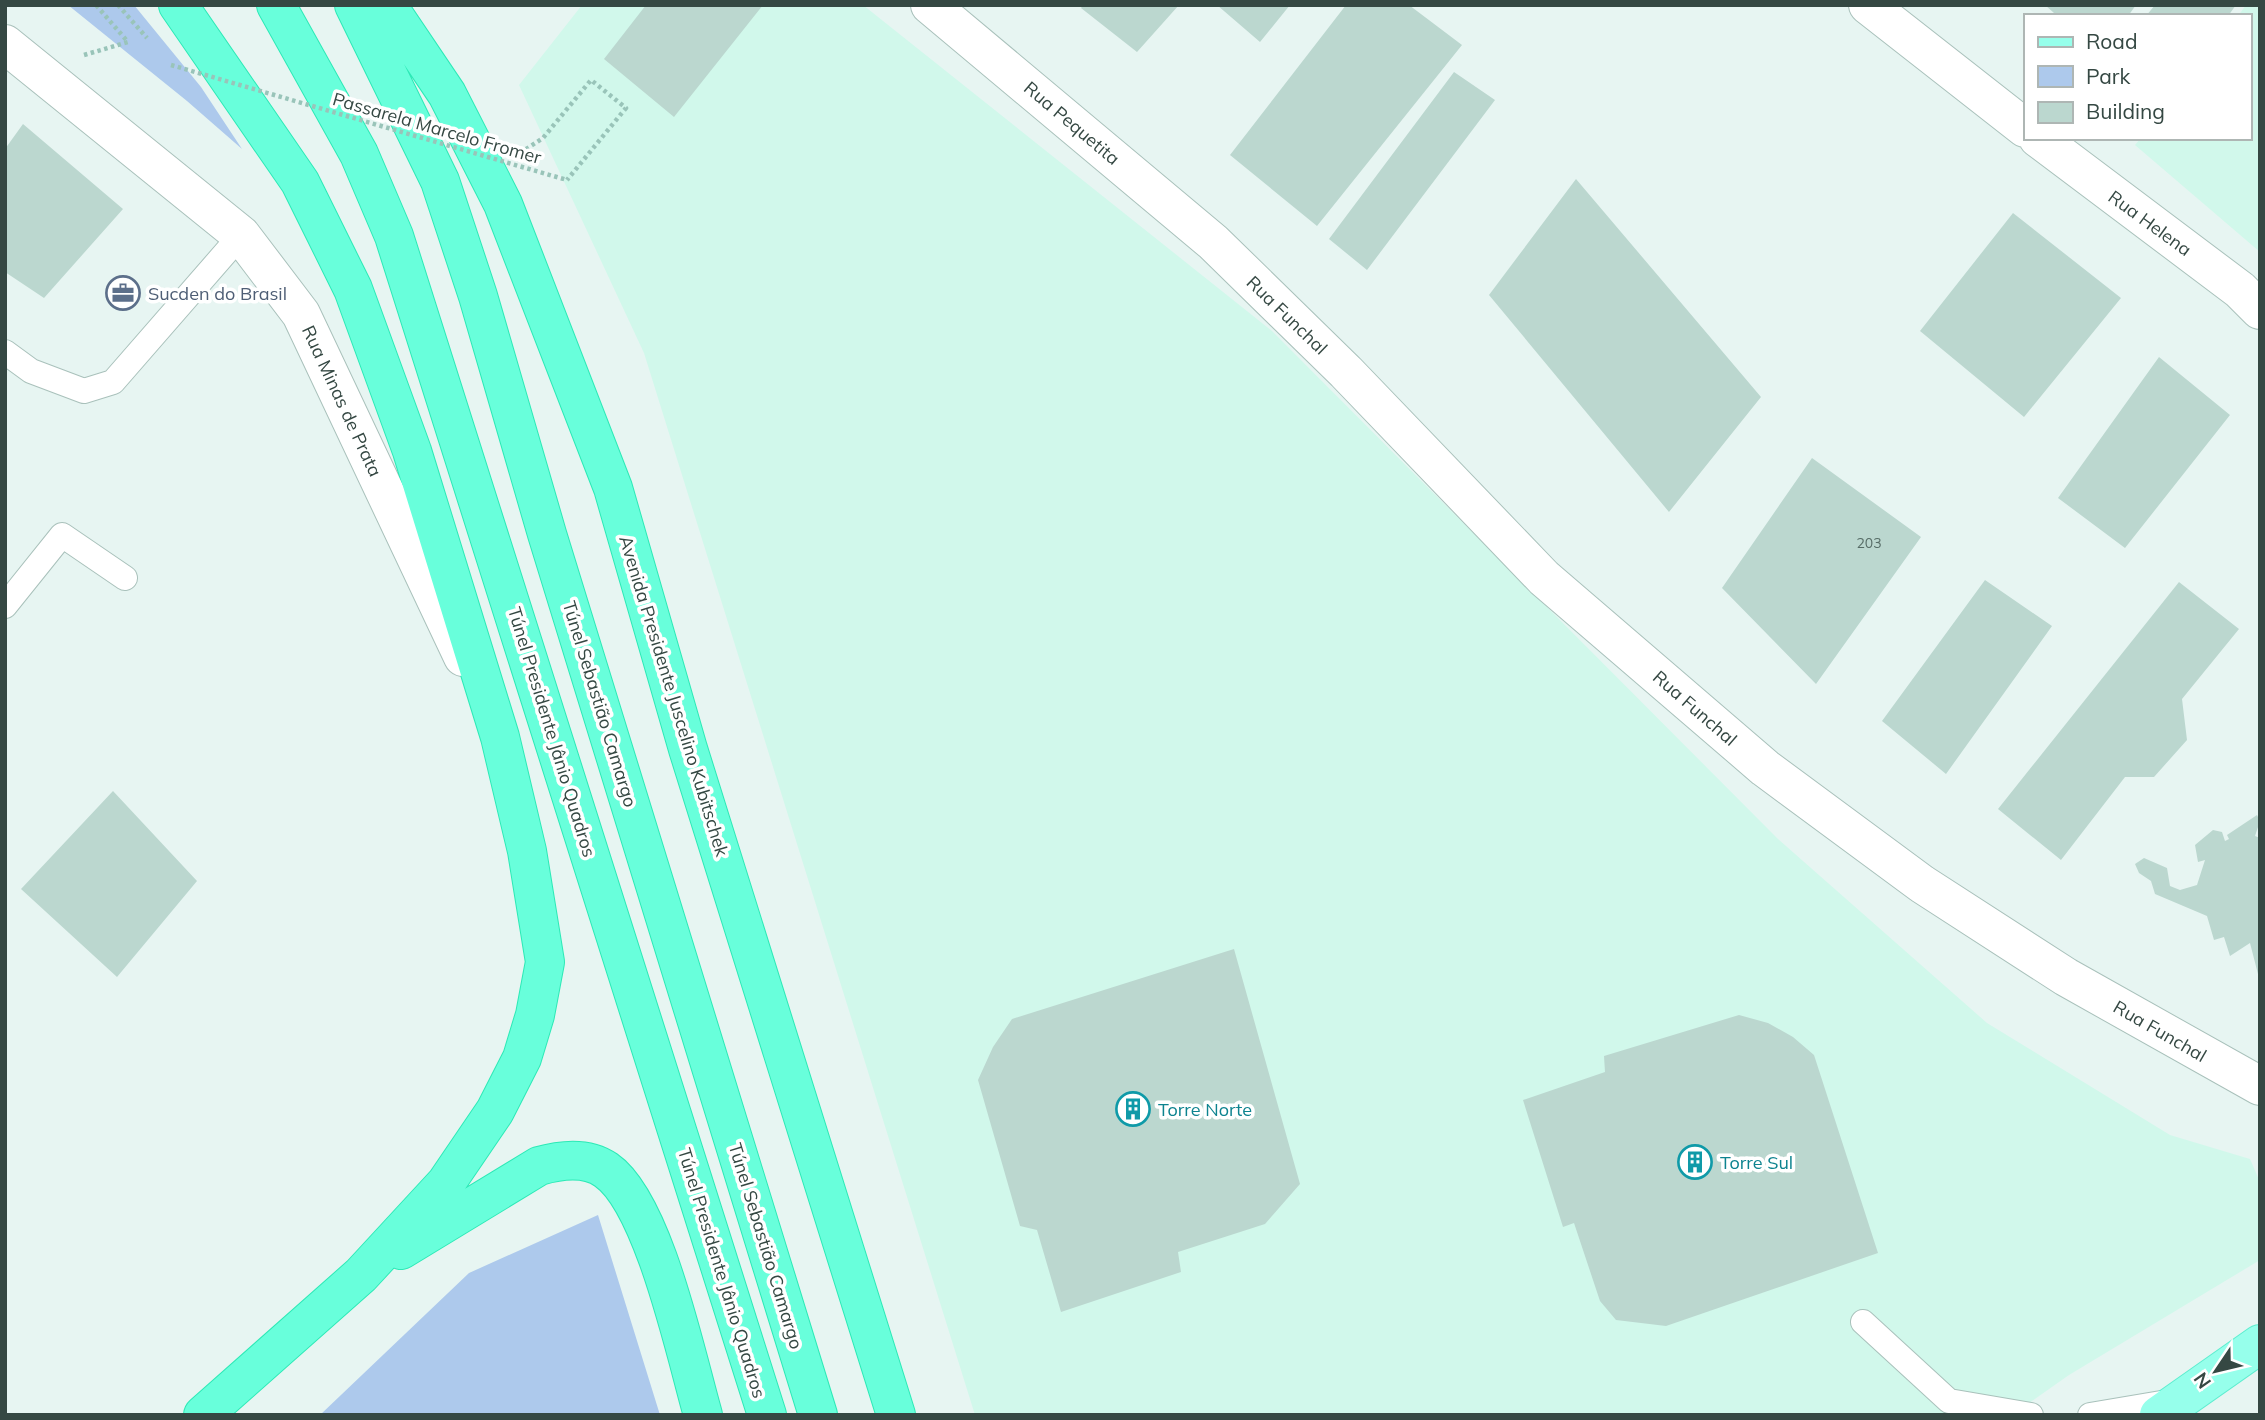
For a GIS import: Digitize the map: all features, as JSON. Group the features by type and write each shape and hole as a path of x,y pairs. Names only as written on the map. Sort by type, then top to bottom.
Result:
{"highway":[{"path":"178,5 300,182 353,289 412,451 500,737 527,851 545,962 535,1015 522,1058 495,1111 446,1184 361,1275 203,1415"},
{"name":"Túnel Presidente Jânio Quadros","path":"259,5 309,60"},
{"name":"Túnel Presidente Jânio Quadros","path":"276,5 359,154 394,236 767,1415"},
{"name":"Túnel Sebastião Camargo","path":"354,5 440,181 449,206 818,1415"},
{"name":"Avenida Presidente Juscelino Kubitschek","path":"387,5 447,94 503,204 613,488 688,749 896,1415"},
{"path":"361,1275 539,1166 559,1160 586,1161 606,1170 623,1188 643,1219 703,1415"}],"main road":[{"path":"2170,1407 2260,1344"}],"street":[{"name":"Rua Pequetita","path":"930,5 1213,242"},
{"path":"1868,5 2024,127"},
{"name":"Rua Minas de Prata","path":"5,44 241,235 301,314 500,737"},
{"name":"Rua Helena","path":"2041,140 2240,290 2260,310"},
{"name":"Rua Funchal","path":"1213,242 1346,372 1544,578 1765,768 1922,884 2066,977 2257,1084"}],"lane":[{"path":"5,352 31,371 84,391 113,382 241,235"},
{"path":"5,606 62,535 125,578"},
{"path":"1863,1322 1950,1408 2031,1415"},
{"path":"2090,1415 2170,1407"}],"path":[{"path":"96,5 128,41"},
{"path":"118,5 153,45"},
{"name":"Passarela Marcelo Fromer","path":"162,55 171,65 567,180 626,108 591,80 543,138"}],"shaded area":[{"path":"582,5 863,5 1272,331 1778,839 1987,1023 2170,1135 2250,1159 2260,1182 2260,1260 2069,1375 2012,1415 975,1415 644,353 519,85"},
{"path":"2246,5 2260,5 2260,252 2135,145 2139,140 2251,140 2251,14 2239,14"}],"green space":[{"path":"68,5 134,5 201,87 242,149 187,101"},
{"path":"598,1215 660,1415 320,1415 469,1273"}],"building":[{"path":"646,5 763,5 674,117 604,59"},
{"path":"1083,5 1179,5 1137,52 1081,8"},
{"path":"1217,5 1290,5 1260,42"},
{"path":"1346,5 1409,5 1462,45 1317,226 1230,155"},
{"path":"2045,5 2136,5 2129,14 2054,13"},
{"path":"2155,5 2236,5 2229,14 2148,14"},
{"path":"1454,72 1495,100 1367,270 1329,239"},
{"path":"23,124 123,209 44,298 5,272 5,149"},
{"path":"1576,179 1761,397 1669,512 1489,295"},
{"path":"2013,213 2121,298 2024,417 1920,331"},
{"path":"2159,357 2230,415 2125,548 2058,498"},
{"path":"1812,458 1921,537 1816,684 1722,588"},
{"path":"1985,580 2052,626 1946,774 1882,721"},
{"path":"2179,582 2239,629 2182,699 2187,740 2154,777 2125,777 2061,860 1998,809"},
{"path":"113,791 197,881 117,977 21,889"},
{"path":"2257,815 2260,821 2255,836 2260,838 2259,978 2250,943 2230,956 2224,937 2214,940 2207,916 2155,894 2151,881 2139,873 2135,864 2144,858 2167,868 2170,886 2180,890 2197,885 2205,860 2198,862 2195,845 2213,830 2222,832 2225,841 2229,839 2227,835"},
{"name":"Torre Norte","path":"1234,949 1300,1184 1265,1224 1178,1252 1181,1272 1061,1312 1037,1230 1020,1226 978,1080 993,1047 1012,1019"},
{"name":"Torre Sul","path":"1739,1015 1768,1023 1793,1037 1814,1055 1878,1253 1666,1326 1616,1320 1600,1301 1574,1223 1563,1227 1523,1100 1605,1072 1604,1056"}],"place":[{"name":"Sucden do Brasil","path":"123,293"},
{"name":"Torre Norte","path":"1133,1109"},
{"name":"Torre Sul","path":"1695,1162"}]}
